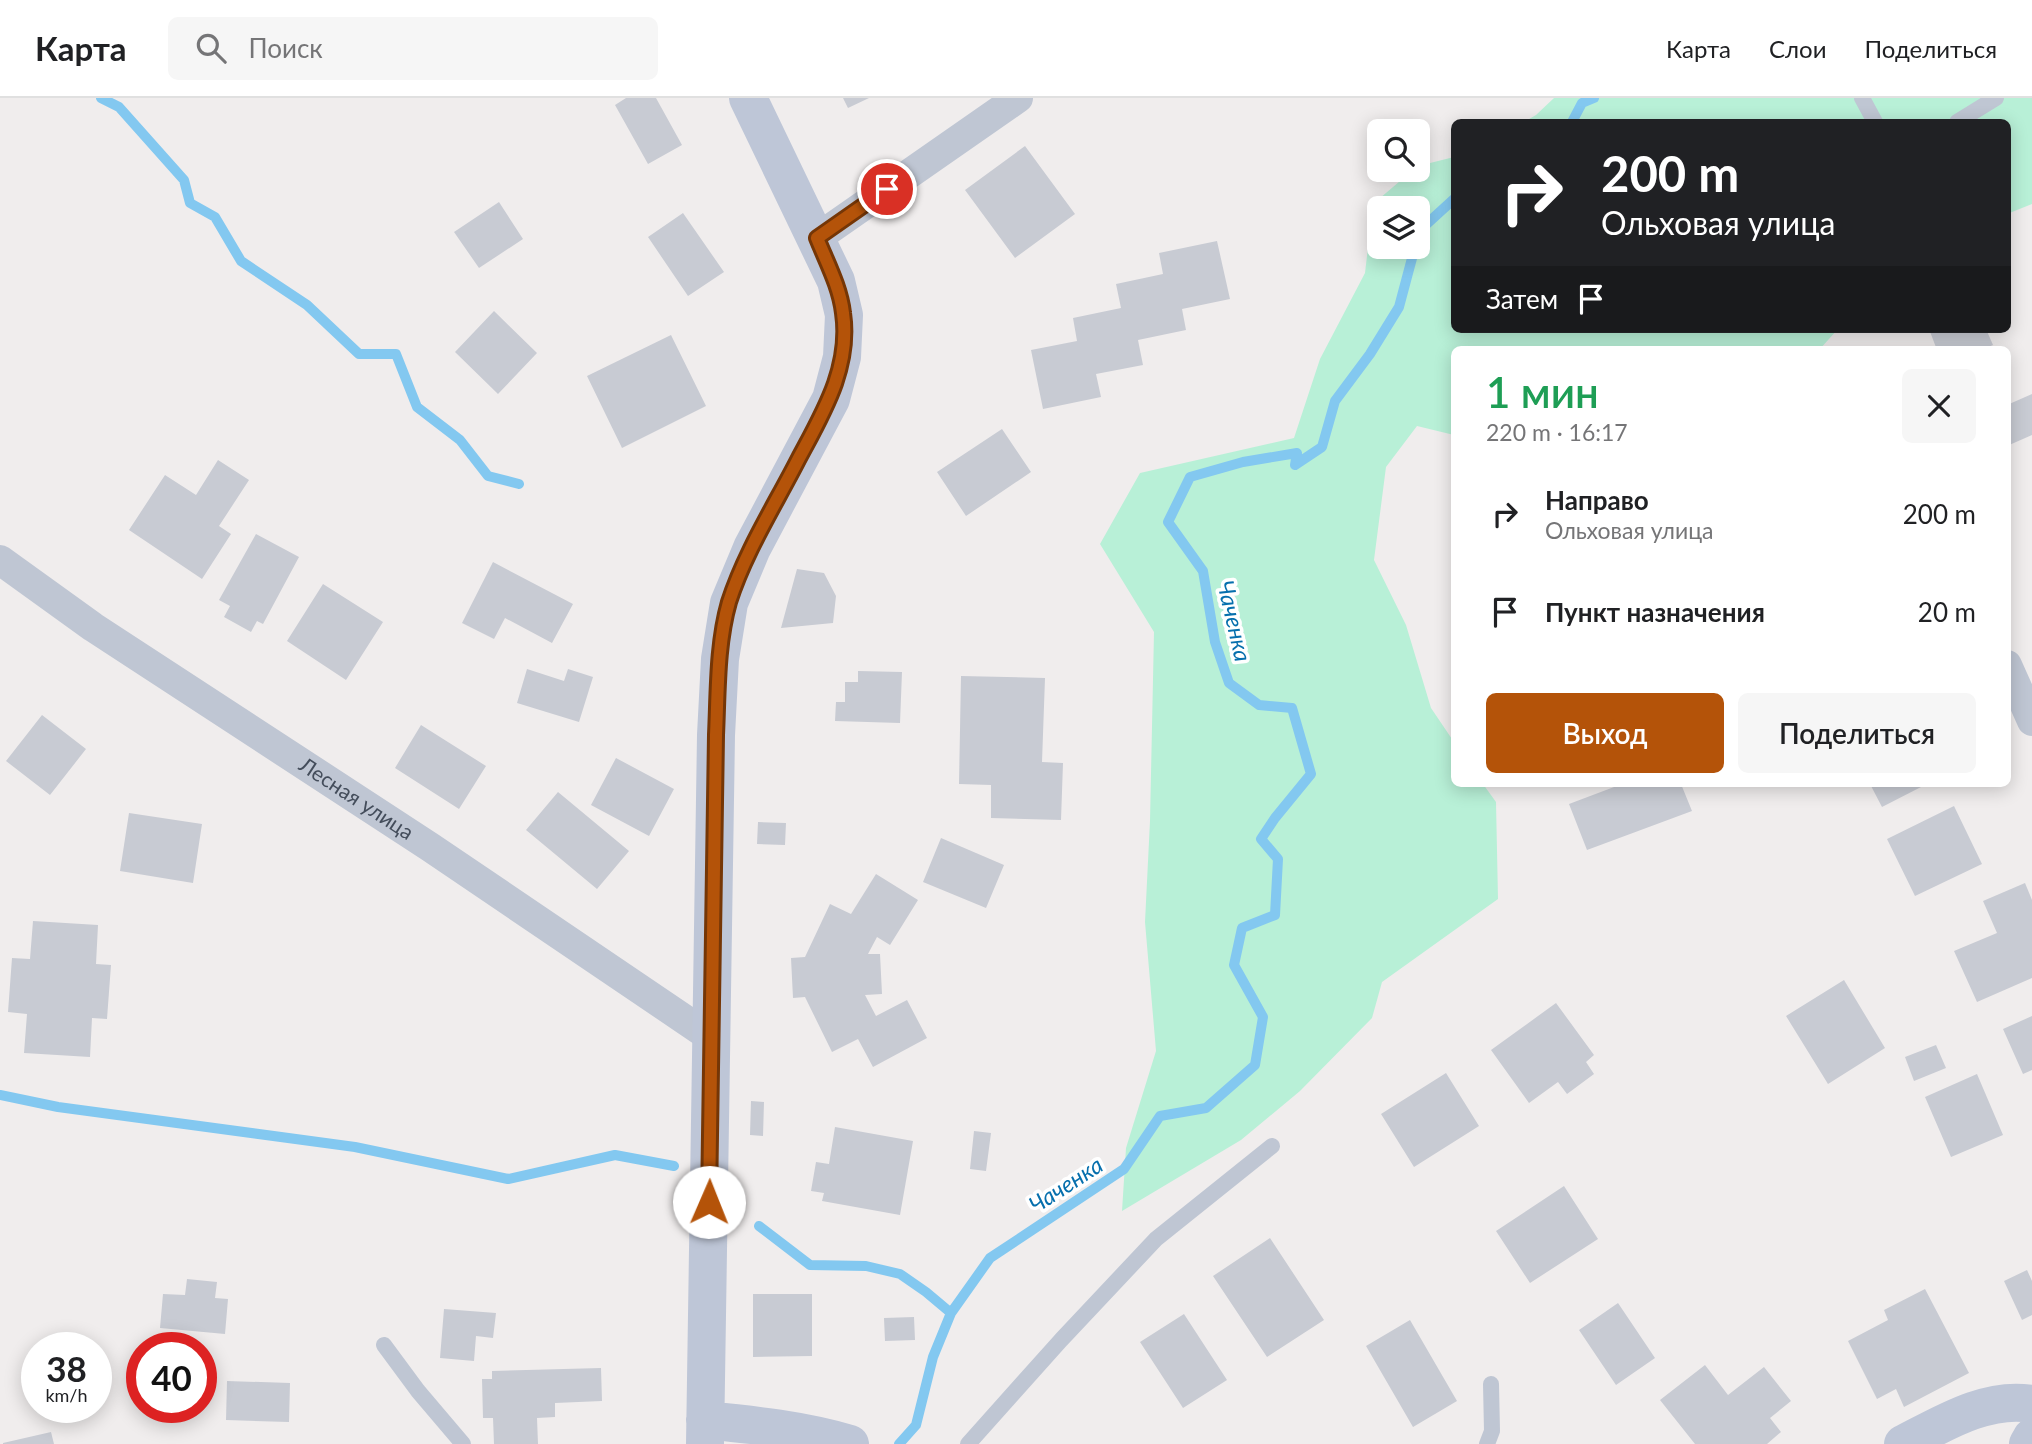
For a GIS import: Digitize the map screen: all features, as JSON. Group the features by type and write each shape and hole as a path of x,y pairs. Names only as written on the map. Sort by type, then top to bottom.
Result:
{"street":[{"path":"748,98 817,238 836,281 844,315 842,356 831,399 752,548 729,603 720,659 716,735 705,1432 783,1429 850,1444"},
{"path":"817,238 1018,98"},
{"name":"Лесная улица","path":"0,560 93,628 430,847 712,1038"},
{"path":"2011,674 2032,720"},
{"path":"1903,1444 1961,1414 2015,1401 2032,1404"},
{"path":"2028,1444 2032,1437"}],"lane":[{"path":"1862,98 1873,119"},
{"path":"1962,119 1996,98"},
{"path":"968,1444 1156,1239 1272,1146"},
{"path":"384,1345 418,1391 463,1444"},
{"path":"1487,1444 1492,1431 1491,1384"}],"green space":[{"path":"1554,98 2032,98 2032,204 2011,212 2011,119 1529,119"},
{"path":"1451,158 1451,333 1834,333 1823,346 1451,346 1451,434 1417,426 1386,467 1374,560 1406,625 1431,708 1451,738 1451,787 1485,787 1496,802 1498,899 1382,982 1372,1018 1300,1091 1241,1140 1122,1211 1126,1148 1156,1051 1145,922 1154,632 1100,544 1140,473 1294,438 1320,359 1365,273 1367,256 1367,259 1430,259 1430,196 1382,196 1399,182 1430,182 1430,163"}],"building":[{"path":"626,98 656,98 682,145 648,164 615,105"},
{"path":"843,98 869,98 848,108"},
{"path":"1025,146 1075,214 1015,258 965,190"},
{"path":"499,202 523,239 479,268 454,232"},
{"path":"683,213 724,272 688,296 648,237"},
{"path":"1217,241 1230,299 1182,309 1186,330 1138,340 1143,365 1096,374 1101,397 1043,409 1031,350 1077,341 1073,318 1121,308 1116,284 1163,274 1159,253"},
{"path":"494,311 537,353 498,394 455,352"},
{"path":"1931,333 1988,333 1993,345 1991,346 1935,346"},
{"path":"671,335 706,406 622,448 587,376"},
{"path":"2032,394 2032,435 2011,444 2011,403"},
{"path":"1002,429 1031,472 966,516 937,472"},
{"path":"218,460 249,480 219,526 231,534 202,579 129,530 165,475 196,495"},
{"path":"256,534 299,557 263,624 257,621 251,632 224,617 230,606 219,600"},
{"path":"493,562 573,604 552,643 505,618 494,639 462,623"},
{"path":"797,569 824,573 836,596 833,623 781,628"},
{"path":"323,584 383,622 346,680 287,641"},
{"path":"527,669 564,681 568,669 593,677 579,722 517,703"},
{"path":"858,671 902,672 900,723 835,721 836,702 845,702 845,682 858,682"},
{"path":"961,676 1045,678 1042,762 1063,763 1061,820 991,818 991,785 959,784"},
{"path":"42,715 86,749 50,795 6,761"},
{"path":"421,725 486,766 459,809 395,768"},
{"path":"616,758 674,789 649,836 591,805"},
{"path":"1614,787 1682,787 1692,811 1587,850 1569,804"},
{"path":"1872,787 1921,787 1882,807"},
{"path":"558,792 629,851 597,889 526,830"},
{"path":"1954,806 1982,864 1915,896 1887,839"},
{"path":"129,813 202,824 193,883 120,871"},
{"path":"758,822 786,823 785,845 757,844"},
{"path":"941,838 1004,865 986,908 923,882"},
{"path":"876,874 918,900 890,945 877,937 868,954 880,954 882,994 865,995 876,1016 907,1000 927,1038 873,1067 858,1039 832,1052 805,997 793,998 791,958 805,957 830,904 851,914"},
{"path":"2025,883 2032,900 2032,978 1977,1002 1954,951 1997,933 1983,901"},
{"path":"33,921 98,925 96,964 111,965 107,1019 92,1018 90,1057 24,1053 27,1014 8,1012 12,958 30,959"},
{"path":"1844,980 1885,1048 1828,1084 1786,1016"},
{"path":"1556,1003 1594,1055 1586,1062 1594,1074 1567,1094 1558,1082 1529,1103 1491,1050"},
{"path":"2032,1016 2032,1070 2023,1074 2003,1029"},
{"path":"1936,1045 1946,1068 1914,1081 1905,1057"},
{"path":"1446,1073 1479,1126 1414,1167 1381,1114"},
{"path":"1977,1074 2003,1135 1951,1157 1925,1097"},
{"path":"751,1101 764,1102 763,1136 750,1135"},
{"path":"835,1127 913,1141 900,1215 822,1201 824,1193 811,1191 816,1162 829,1164"},
{"path":"974,1131 991,1133 986,1171 970,1169"},
{"path":"1564,1186 1598,1239 1530,1283 1496,1231"},
{"path":"1270,1238 1324,1320 1267,1357 1213,1276"},
{"path":"2027,1270 2032,1281 2032,1315 2022,1320 2004,1281"},
{"path":"187,1279 217,1282 215,1298 228,1299 225,1334 160,1328 163,1294 185,1295"},
{"path":"1925,1289 1969,1373 1904,1407 1896,1389 1877,1399 1848,1341 1888,1320 1884,1310"},
{"path":"753,1294 812,1294 812,1356 753,1357"},
{"path":"1618,1303 1655,1358 1616,1385 1579,1330"},
{"path":"444,1309 496,1313 493,1338 476,1336 474,1361 440,1358"},
{"path":"1184,1314 1227,1380 1183,1408 1140,1342"},
{"path":"914,1317 915,1340 885,1341 884,1318"},
{"path":"1410,1320 1457,1401 1413,1427 1366,1346"},
{"path":"1705,1365 1728,1395 1764,1367 1791,1401 1770,1418 1781,1432 1767,1444 1695,1444 1660,1400"},
{"path":"601,1368 602,1401 555,1403 555,1417 537,1418 538,1444 494,1444 493,1418 483,1418 482,1379 492,1379 492,1371"},
{"path":"227,1381 290,1383 289,1422 226,1420"},
{"path":"51,1432 54,1444 3,1444 3,1443"}],"waterway":[{"path":"101,98 119,107 184,180 190,203 215,217 241,261 307,305 359,354 396,354 417,407 460,440 488,476 519,484"},
{"name":"Чаченка","path":"1574,119 1582,103 1594,98"},
{"name":"Чаченка","path":"1430,221 1451,202"},
{"name":"Чаченка","path":"899,1444 916,1425 933,1357 951,1313 990,1258 1124,1169 1160,1116 1206,1108 1255,1065 1263,1017 1234,965 1242,928 1275,915 1278,859 1261,839 1311,774 1292,708 1259,705 1229,683 1215,642 1203,571 1168,522 1190,477 1243,462 1297,453 1295,465 1322,447 1335,401 1370,354 1399,307 1412,259"},
{"path":"0,1095 58,1107 355,1147 508,1179 615,1155 674,1166"},
{"path":"759,1226 810,1265 866,1266 900,1274 951,1313"}],"route":[{"path":"709,1202 716,735 720,659 729,603 752,548 831,399 842,356 844,315 836,281 817,238 887,189"}]}
